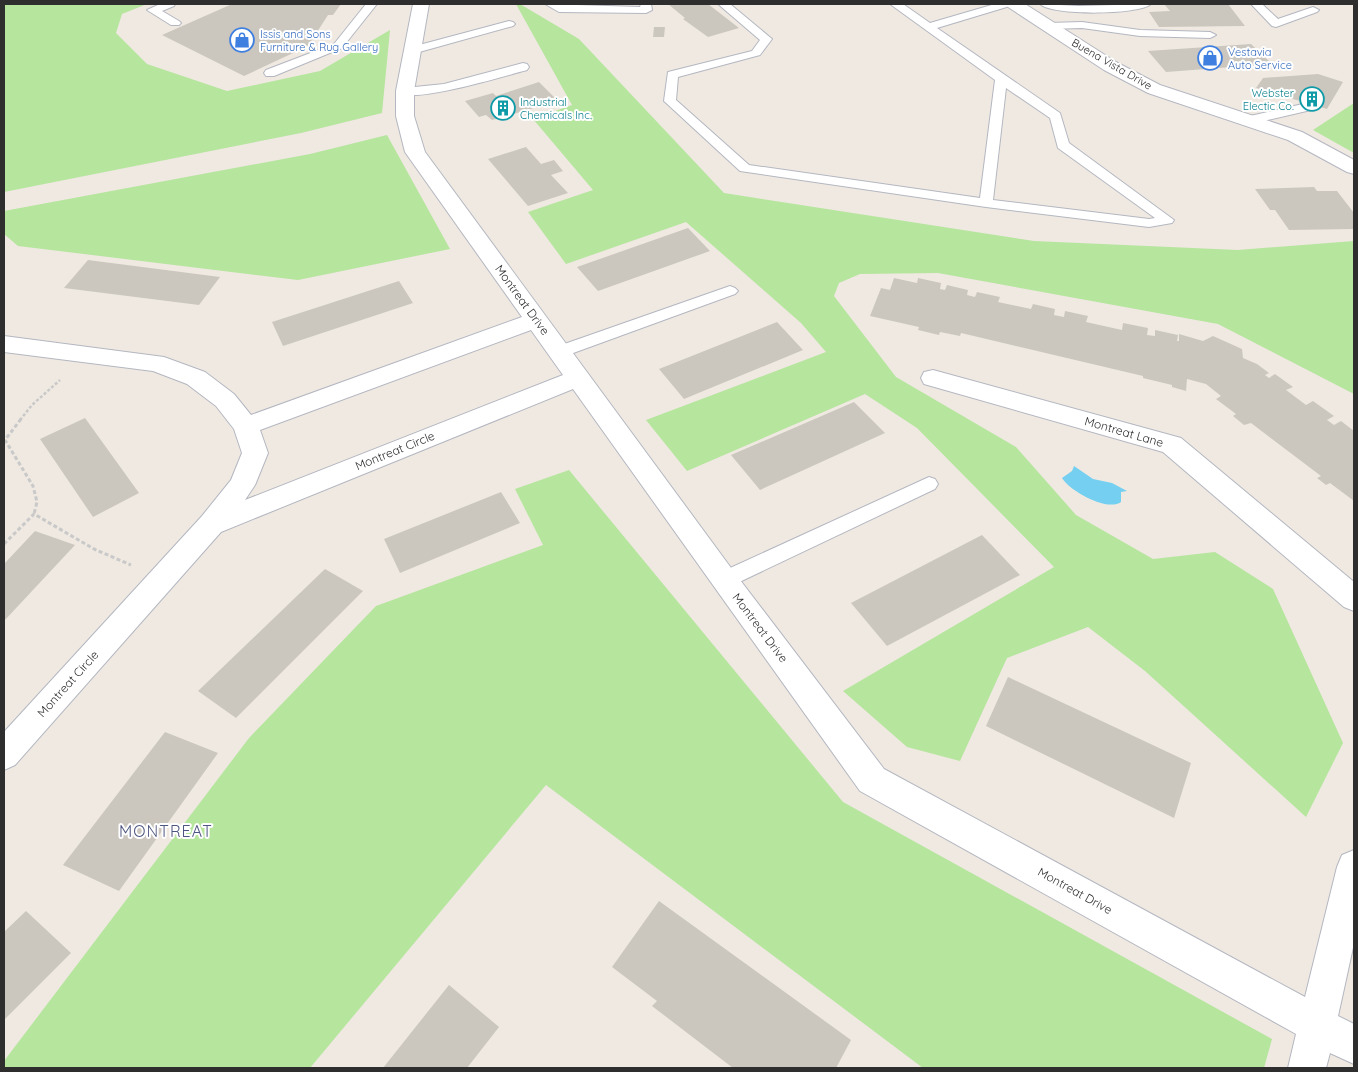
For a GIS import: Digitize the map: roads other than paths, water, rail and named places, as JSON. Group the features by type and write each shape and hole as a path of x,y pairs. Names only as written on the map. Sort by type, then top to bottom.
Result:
{"street":[{"name":"Montreat Drive","path":"421,4 405,92 405,116 415,152 724,580 872,780 1354,1045"},
{"name":"Buena Vista Drive","path":"1014,4 1110,66 1154,89 1295,136 1354,168"},
{"path":"246,426 536,320"},
{"name":"Montreat Circle","path":"4,344 156,363 196,378 225,400 246,426 255,453 242,485 212,524 4,755"},
{"name":"Montreat Circle","path":"212,524 578,378"},
{"name":"Montreat Lane","path":"933,378 1172,445 1354,599"},
{"path":"1307,1068 1354,867"}],"lane":[{"path":"170,4 153,10 175,23"},
{"path":"270,73 338,46 371,4"},
{"path":"553,4 559,9 620,7 646,10 646,4"},
{"path":"724,4 766,39 756,53 672,75 670,101 744,168 986,204 1149,223 1167,220 1063,145 1056,116 896,4"},
{"path":"928,27 1006,4"},
{"path":"1046,4 1072,7 1116,7 1145,4"},
{"path":"1056,4 1072,7"},
{"path":"1256,4 1276,24 1313,10"},
{"path":"412,50 510,24"},
{"path":"1048,26 1082,26 1140,33 1210,35"},
{"path":"405,92 444,88 524,67"},
{"path":"986,204 1001,79"},
{"path":"1250,120 1307,107"},
{"path":"559,352 730,291"},
{"path":"724,580 929,484"}],"water":[{"path":"1074,466 1093,479 1112,483 1127,491 1121,492 1121,502 1107,504 1098,502 1073,489 1062,478 1072,471"}],"place":[{"name":"Issis and Sons Furniture & Rug Gallery","path":"242,40"},
{"name":"Vestavia Auto Service","path":"1210,58"},
{"name":"Webster Electic Co.","path":"1312,99"},
{"name":"Industrial Chemicals Inc.","path":"503,108"}],"district":[{"name":"MONTREAT","path":"166,831"}]}
